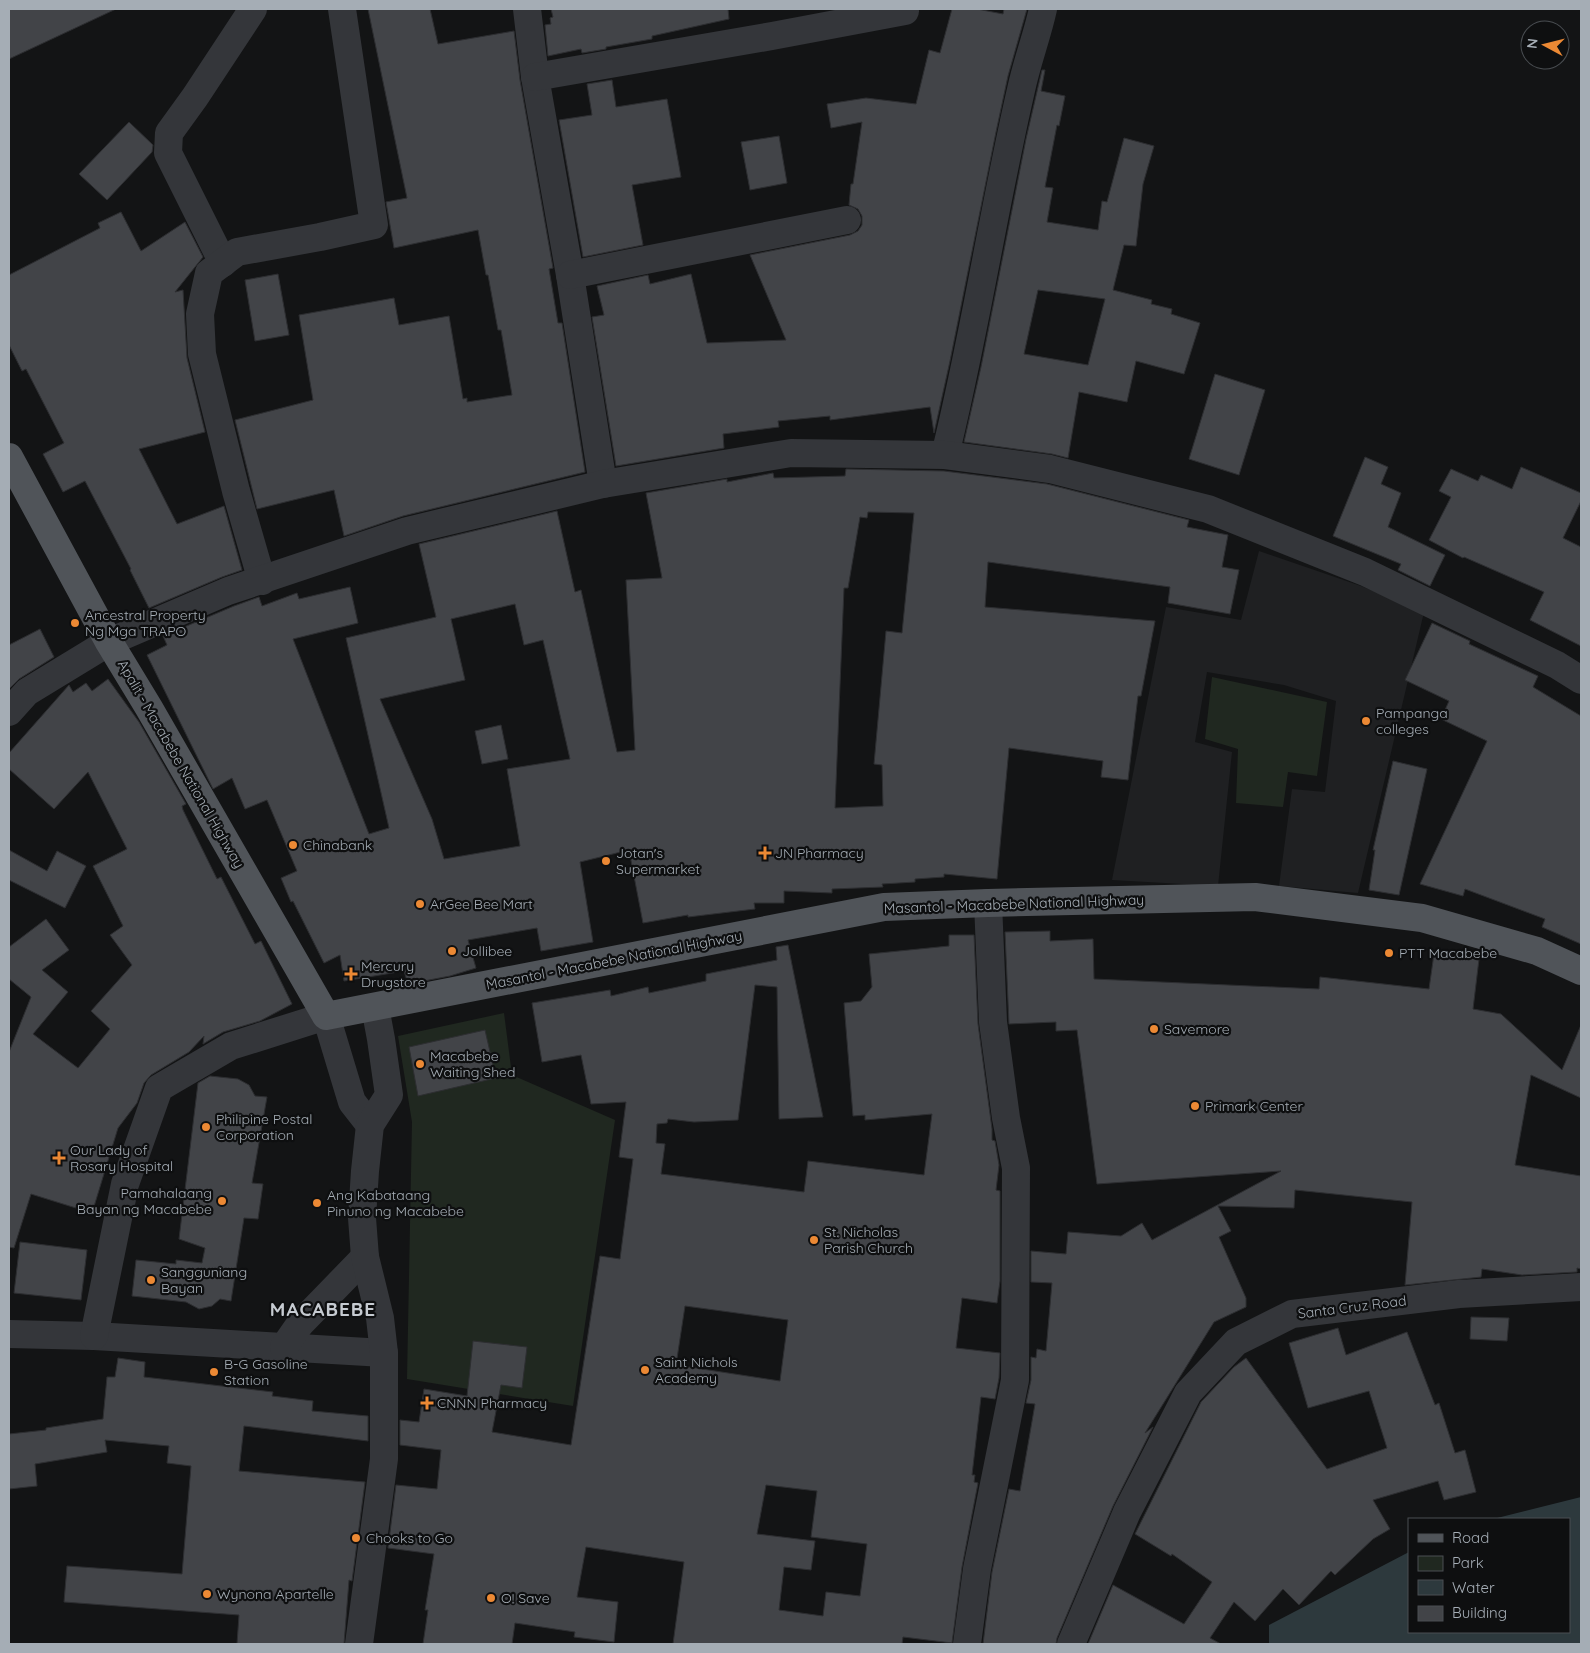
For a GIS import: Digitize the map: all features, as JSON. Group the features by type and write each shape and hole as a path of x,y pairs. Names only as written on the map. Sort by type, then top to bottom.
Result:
{"main road":[{"name":"Apalit - Macabebe National Highway","path":"9,457 110,642 326,1016"},
{"name":"Masantol - Macabebe National Highway","path":"326,1016 884,907 988,903 1265,899 1422,918 1537,951 1581,971"}],"street":[{"path":"223,263 168,154 169,133 253,9"},
{"path":"262,581 236,491 202,354 200,314 209,273 237,252 374,225 342,9"},
{"path":"527,9 535,77 570,275 603,484"},
{"path":"945,455 959,397 1021,88 1043,9"},
{"path":"535,77 905,11"},
{"path":"570,275 847,220"},
{"path":"9,712 27,692 110,642 228,591 407,531 603,484 791,453 945,455 1050,470 1208,509 1365,572 1557,664 1581,680"},
{"path":"967,1644 976,1569 1015,1380 1016,1168 1006,1118 993,1022 988,903"},
{"path":"359,1644 384,1459 384,1353 380,1318 365,1257 362,1218 370,1124 389,1095 375,1007"},
{"path":"94,1336 125,1184 160,1088 231,1046 326,1016 352,1102 370,1124"},
{"path":"284,1347 300,1324 365,1257"},
{"name":"Santa Cruz Road","path":"1071,1644 1127,1512 1188,1393 1236,1342 1292,1314 1459,1294 1581,1287"},
{"path":"9,1334 94,1336 384,1353"}],"shaded area":[{"name":"Pampanga colleges","path":"1259,551 1361,586 1424,612 1358,893 1279,886 1292,789 1325,792 1336,701 1284,685 1207,672 1195,742 1232,752 1218,886 1112,880 1166,607 1241,620"}],"green space":[{"path":"1212,677 1327,702 1317,776 1288,772 1283,807 1236,803 1238,749 1205,739"},
{"path":"504,1013 512,1075 615,1120 573,1406 407,1379 412,1122 398,1036"}],"water":[{"path":"1581,1497 1581,1644 1269,1644 1269,1625 1408,1553 1408,1633 1570,1633 1570,1518 1497,1518"}],"building":[{"path":"9,9 116,9 9,59"},
{"path":"368,9 430,9 438,44 514,31 520,80 553,268 549,269 558,323 562,323 585,472 403,516 344,536 334,490 257,509 235,420 313,400 299,315 394,298 399,325 449,316 463,399 467,398 467,402 512,395 501,330 498,330 478,230 394,248 386,202 407,198"},
{"path":"551,9 728,9 729,19 652,36 652,39 606,47 606,49 582,53 581,49 548,56 545,25 551,24 550,18 553,17"},
{"path":"952,9 977,9 1003,14 1004,9 1027,9 1008,76 934,433 930,407 830,420 830,416 778,421 779,427 723,434 724,448 616,466 592,317 604,315 597,286 648,275 650,284 691,274 707,343 786,340 750,255 850,235 858,231 862,225 862,216 858,209 849,205 862,122 831,128 827,104 866,98 916,104 929,50 940,53"},
{"path":"1042,70 1045,70 1041,91 1065,96 1059,126 1057,125 1045,187 1053,188 1047,222 1098,230 1102,201 1107,202 1124,138 1154,146 1143,184 1136,246 1124,245 1113,290 1152,300 1151,304 1172,309 1171,314 1200,323 1184,374 1136,361 1127,402 1079,392 1068,458 1052,454 964,442 981,367 1026,139","holes":["1038,290 1105,299 1088,365 1024,354"]},
{"path":"612,80 616,107 667,99 681,177 632,185 643,245 583,257 559,120 592,115 587,84"},
{"path":"129,122 153,145 152,152 107,200 79,174"},
{"path":"779,136 787,183 750,190 741,142"},
{"path":"121,212 141,251 185,222 203,257 175,292 183,290 187,358 205,432 139,449 177,524 224,506 242,570 149,608 85,481 63,492 43,454 64,443 26,369 22,371 9,345 9,275 100,228 98,223"},
{"path":"278,274 289,335 255,341 245,280"},
{"path":"1215,374 1265,390 1239,475 1189,459"},
{"path":"1365,457 1388,467 1381,484 1401,493 1388,527 1445,555 1430,586 1398,570 1401,564 1333,536"},
{"path":"1521,467 1581,493 1581,501 1563,538 1581,547 1581,646 1530,620 1544,592 1463,558 1429,540 1451,497 1439,491 1451,469 1478,481 1481,475 1512,489"},
{"path":"846,469 944,471 1047,484 1189,520 1187,527 1228,535 1222,567 1239,570 1230,614 1168,603 1170,587 988,562 985,607 1155,621 1141,696 1138,696 1128,780 1101,777 1103,761 1009,748 997,879 944,874 944,877 915,879 915,882 882,884 883,887 832,889 832,893 784,891 784,903 754,903 755,909 688,917 688,915 643,923 629,850 580,862 593,942 541,951 537,928 468,940 476,968 450,976 408,984 404,971 344,981 340,955 324,963 293,901 291,902 281,878 297,871 267,800 245,809 232,778 213,789 147,655 167,645 163,636 259,597 262,606 297,593 299,599 350,587 358,623 293,639 369,834 389,828 346,638 436,617 419,544 557,511 575,592 581,590 617,752 635,750 626,580 662,578 646,493 727,479 727,482 773,473 774,478 845,476","holes":["868,512 914,513 902,633 886,631 874,764 882,765 883,806 835,808 844,588 848,588 860,517 867,518","515,604 524,645 543,640 570,759 507,769 520,846 444,859 432,819 380,699 465,680 451,619"]},
{"path":"1432,623 1470,641 1469,644 1538,676 1533,687 1581,716 1581,944 1542,927 1545,919 1465,889 1463,896 1420,884 1487,741 1441,719 1449,701 1405,680"},
{"path":"40,629 54,657 19,679 9,689 9,645"},
{"path":"108,679 139,722 186,804 182,806 183,810 217,879 221,877 255,944 261,941 292,1004 260,1021 223,1032 203,1044 204,1036 189,1052 151,1075 144,1083 137,1103 118,1128 92,1213 31,1194 14,1248 9,1247 9,1052 31,997 9,979 9,947 46,919 69,950 42,970 68,992 33,1034 78,1068 110,1029 91,1011 132,965 110,935 123,926 93,866 127,849 88,772 54,809 9,769 9,753 69,685 73,692 86,683 92,691"},
{"path":"501,725 508,759 482,764 475,731"},
{"path":"1393,761 1427,769 1399,895 1369,890 1375,850 1373,850"},
{"path":"9,850 47,871 57,851 86,866 65,908 9,880"},
{"path":"1050,931 1050,941 1093,939 1094,979 1319,989 1320,977 1429,989 1434,954 1479,959 1473,1009 1501,1014 1562,1070 1581,1025 1581,1098 1531,1075 1515,1165 1581,1176 1581,1269 1577,1268 1577,1272 1522,1275 1482,1269 1481,1277 1405,1285 1412,1202 1295,1190 1294,1208 1218,1206 1231,1231 1219,1237 1246,1298 1246,1307 1214,1322 1145,1433 1153,1427 1113,1506 1056,1644 983,1644 992,1572 1009,1489 1020,1491 1035,1404 1026,1403 1031,1380 1031,1357 1036,1358 1037,1349 1046,1351 1052,1283 1031,1282 1031,1251 1066,1254 1068,1232 1121,1236 1142,1223 1152,1240 1281,1171 1097,1184 1077,1030 1056,1031 1056,1022 1009,1024 1005,932"},
{"path":"949,935 974,935 978,1024 992,1140 995,1141 999,1165 996,1190 1000,1191 1000,1281 997,1303 962,1298 956,1348 1000,1353 999,1378 995,1399 981,1397 972,1475 975,1475 974,1482 978,1483 962,1567 952,1643 903,1637 902,1644 673,1644 684,1562 586,1547 577,1597 618,1602 614,1642 574,1637 575,1632 515,1623 512,1644 423,1644 428,1610 425,1610 434,1554 388,1548 396,1485 437,1489 441,1450 400,1445 400,1420 419,1422 424,1389 467,1396 473,1341 527,1347 522,1388 501,1385 492,1432 571,1445 600,1256 620,1259 633,1159 619,1157 626,1102 591,1104 581,1055 542,1062 532,1003 610,990 611,996 648,987 649,993 706,981 706,974 777,960 776,947 788,945 823,1117 779,1119 777,987 755,985 738,1120 694,1122 668,1119 667,1123 657,1124 656,1143 665,1144 661,1174 804,1192 808,1161 924,1175 932,1114 865,1120 865,1115 853,1116 844,1003 861,1001 872,987 869,954 949,946","holes":["685,1306 788,1320 780,1381 676,1365","766,1485 817,1491 811,1537 867,1544 860,1596 826,1592 823,1616 779,1610 784,1567 811,1570 815,1541 757,1534"]},
{"path":"485,1030 496,1078 418,1096 409,1047"},
{"name":"Pamahalaang Bayan ng Macabebe","path":"210,1076 238,1079 249,1085 255,1096 267,1097 252,1183 263,1184 258,1219 244,1218 231,1301 220,1299 212,1306 199,1309 186,1302 132,1296 136,1260 176,1264 176,1260 202,1263 205,1248 179,1239 198,1083"},
{"path":"20,1242 87,1250 81,1300 14,1293"},
{"path":"1471,1317 1509,1318 1507,1341 1470,1339"},
{"path":"1338,1328 1346,1355 1407,1332 1435,1405 1439,1403 1455,1453 1465,1450 1476,1492 1444,1500 1438,1481 1373,1500 1390,1529 1373,1539 1335,1575 1331,1571 1299,1605 1283,1589 1255,1621 1234,1602 1210,1638 1221,1644 1088,1644 1113,1585 1184,1624 1212,1582 1172,1554 1171,1556 1135,1534 1201,1402 1234,1367 1246,1358 1327,1469 1387,1448 1369,1391 1308,1408 1289,1343"},
{"path":"118,1358 145,1362 144,1377 273,1392 272,1396 313,1401 312,1411 368,1416 368,1441 244,1426 239,1471 365,1482 352,1581 349,1580 344,1644 237,1644 239,1615 64,1602 67,1566 182,1574 191,1466 167,1463 169,1446 105,1440 107,1452 35,1464 37,1486 9,1489 9,1434 46,1430 46,1428 103,1419 107,1377 115,1377"}],"place":[{"name":"Ancestral Property Ng Mga TRAPO","path":"75,623"},
{"name":"Pampanga colleges","path":"1366,721"},
{"name":"Chinabank","path":"293,845"},
{"name":"JN Pharmacy","path":"765,853"},
{"name":"Jotan's Supermarket","path":"606,861"},
{"name":"ArGee Bee Mart","path":"420,904"},
{"name":"Jollibee","path":"452,951"},
{"name":"PTT Macabebe","path":"1389,953"},
{"name":"Mercury Drugstore","path":"351,974"},
{"name":"Savemore","path":"1154,1029"},
{"name":"Macabebe Waiting Shed","path":"420,1064"},
{"name":"Primark Center","path":"1195,1106"},
{"name":"Philipine Postal Corporation","path":"206,1127"},
{"name":"Our Lady of Rosary Hospital","path":"59,1158"},
{"name":"Pamahalaang Bayan ng Macabebe","path":"222,1201"},
{"name":"Ang Kabataang Pinuno ng Macabebe","path":"317,1203"},
{"name":"St. Nicholas Parish Church","path":"814,1240"},
{"name":"Sangguniang Bayan","path":"151,1280"},
{"name":"Saint Nichols Academy","path":"645,1370"},
{"name":"B-G Gasoline Station","path":"214,1372"},
{"name":"CNNN Pharmacy","path":"427,1403"},
{"name":"Chooks to Go","path":"356,1538"},
{"name":"Wynona Apartelle","path":"207,1594"},
{"name":"O! Save","path":"491,1598"}],"district":[{"name":"MACABEBE","path":"323,1309"}]}
